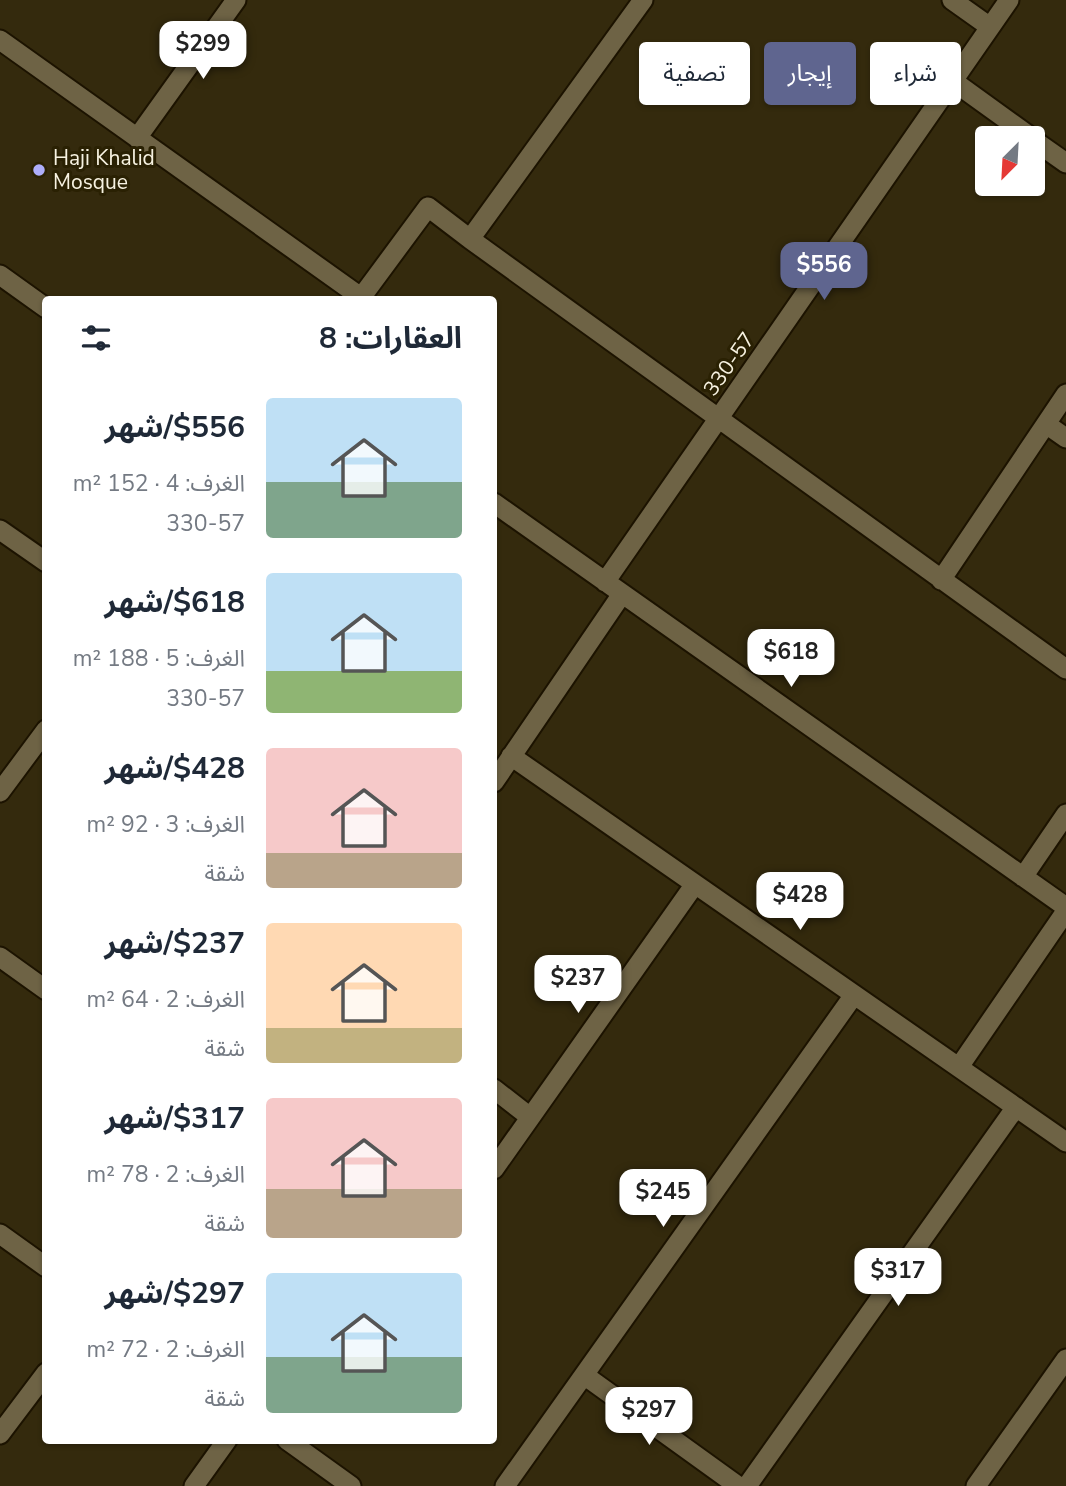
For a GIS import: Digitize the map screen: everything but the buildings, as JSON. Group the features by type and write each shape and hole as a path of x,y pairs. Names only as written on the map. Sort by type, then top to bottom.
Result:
{"street":[{"path":"137,138 236,0"},
{"path":"470,239 643,0"},
{"path":"952,0 990,27"},
{"name":"330-57","path":"961,69 1009,0"},
{"path":"0,40 358,296"},
{"path":"961,87 1015,126"},
{"name":"330-57","path":"605,582 936,105"},
{"path":"1045,148 1066,163"},
{"path":"362,296 428,207 1066,669"},
{"path":"0,275 42,305"},
{"path":"942,580 1066,394"},
{"path":"1046,424 1066,438"},
{"path":"497,505 1066,909 959,1067"},
{"path":"0,530 42,559"},
{"path":"497,777 622,594"},
{"path":"0,792 42,735"},
{"path":"511,756 1066,1142"},
{"path":"1023,877 1066,814"},
{"path":"497,1165 695,884"},
{"path":"0,957 42,986"},
{"path":"505,1486 854,995"},
{"path":"497,1091 530,1117"},
{"path":"747,1486 1016,1107"},
{"path":"0,1234 42,1264"},
{"path":"976,1486 1066,1359"},
{"path":"584,1375 738,1486"},
{"path":"0,1434 42,1378"},
{"path":"194,1486 224,1444"},
{"path":"297,1444 351,1486"}],"place":[{"name":"Haji Khalid Mosque","path":"39,170"}]}
